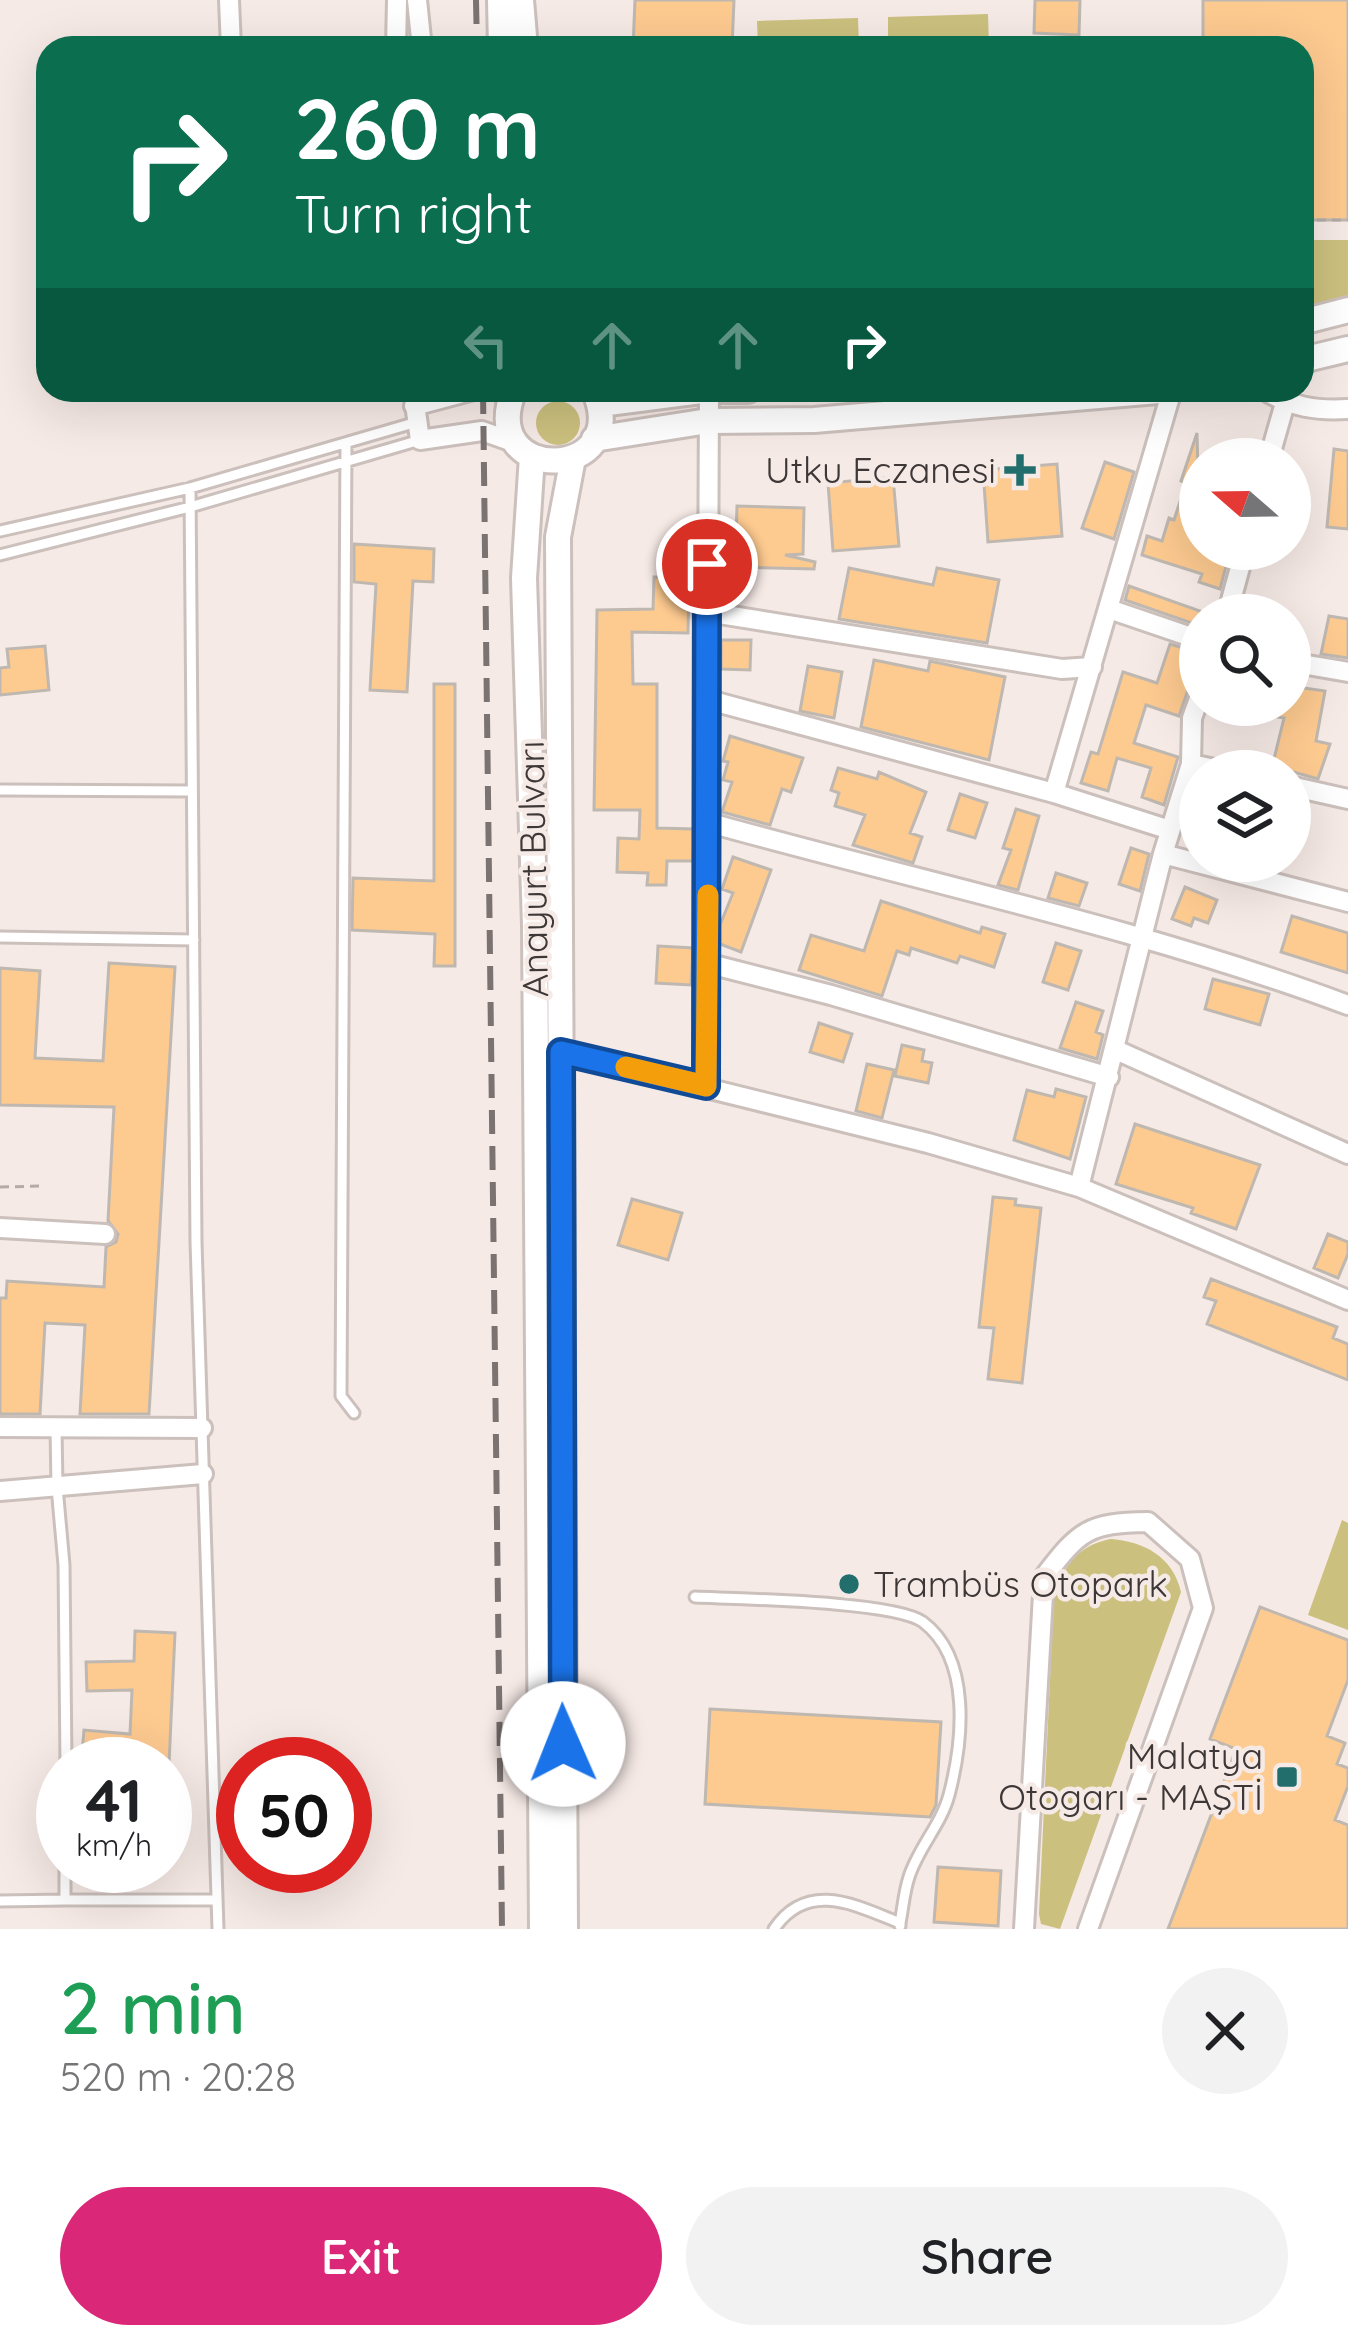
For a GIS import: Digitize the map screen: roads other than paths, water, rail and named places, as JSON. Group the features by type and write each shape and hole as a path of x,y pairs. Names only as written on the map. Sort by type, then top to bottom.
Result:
{"main road":[{"path":"500,0 501,36"},
{"path":"521,0 524,36"},
{"path":"1314,319 1348,310"},
{"path":"1314,357 1348,349"},
{"name":"Anayurt Bulvarı","path":"506,402 507,422 524,450 536,925 542,1929"},
{"path":"524,450 553,462 572,458 594,439 602,418 598,402"},
{"path":"594,439 708,421 837,418 1028,402"},
{"name":"Anayurt Bulvarı","path":"565,1929 558,536 572,458"}],"street":[{"path":"229,0 230,36"},
{"path":"396,36 397,0"},
{"path":"417,0 421,36"},
{"path":"706,1086 709,402"},
{"path":"1054,794 1168,402"},
{"path":"1282,402 1320,410 1348,409"},
{"path":"1275,438 1285,404"},
{"path":"416,414 482,430 524,450"},
{"path":"1109,609 1179,633"},
{"path":"707,612 1062,670 1092,668"},
{"path":"1311,666 1348,672"},
{"path":"709,700 1170,830"},
{"path":"1311,791 1348,800"},
{"path":"1079,1187 1179,802"},
{"path":"710,824 1141,939 1267,975 1348,1005"},
{"path":"1163,854 1348,902"},
{"path":"706,963 831,994 1109,1077"},
{"path":"1116,1050 1348,1154"},
{"path":"561,1052 928,1143 1079,1187 1348,1300"},
{"path":"0,1228 105,1234"},
{"path":"0,1427 202,1428"},
{"path":"0,1492 203,1474"},
{"path":"1024,1929 1044,1576 1074,1538 1109,1523 1148,1522 1190,1559 1203,1607 1088,1929"}],"lane":[{"path":"0,531 190,488 346,443 416,414"},
{"path":"0,555 346,463 416,414"},
{"path":"346,443 341,1396 354,1413"},
{"path":"190,488 202,1428 218,1929"},
{"path":"0,790 192,790"},
{"path":"0,937 194,940"},
{"path":"56,1426 64,1564 66,1737"},
{"path":"695,1597 844,1605 920,1619 945,1645 960,1698 954,1765 938,1824 909,1876 900,1926 836,1898 807,1903 774,1929"},
{"path":"65,1893 65,1900"},
{"path":"0,1901 217,1900"}],"railway":[{"path":"476,0 477,36"},
{"path":"483,402 502,1929"}],"place":[{"name":"Utku Eczanesi","path":"1020,470"},
{"name":"Trambüs Otopark","path":"849,1584"},
{"name":"Malatya Otogarı - MAŞTİ","path":"1287,1777"}]}
